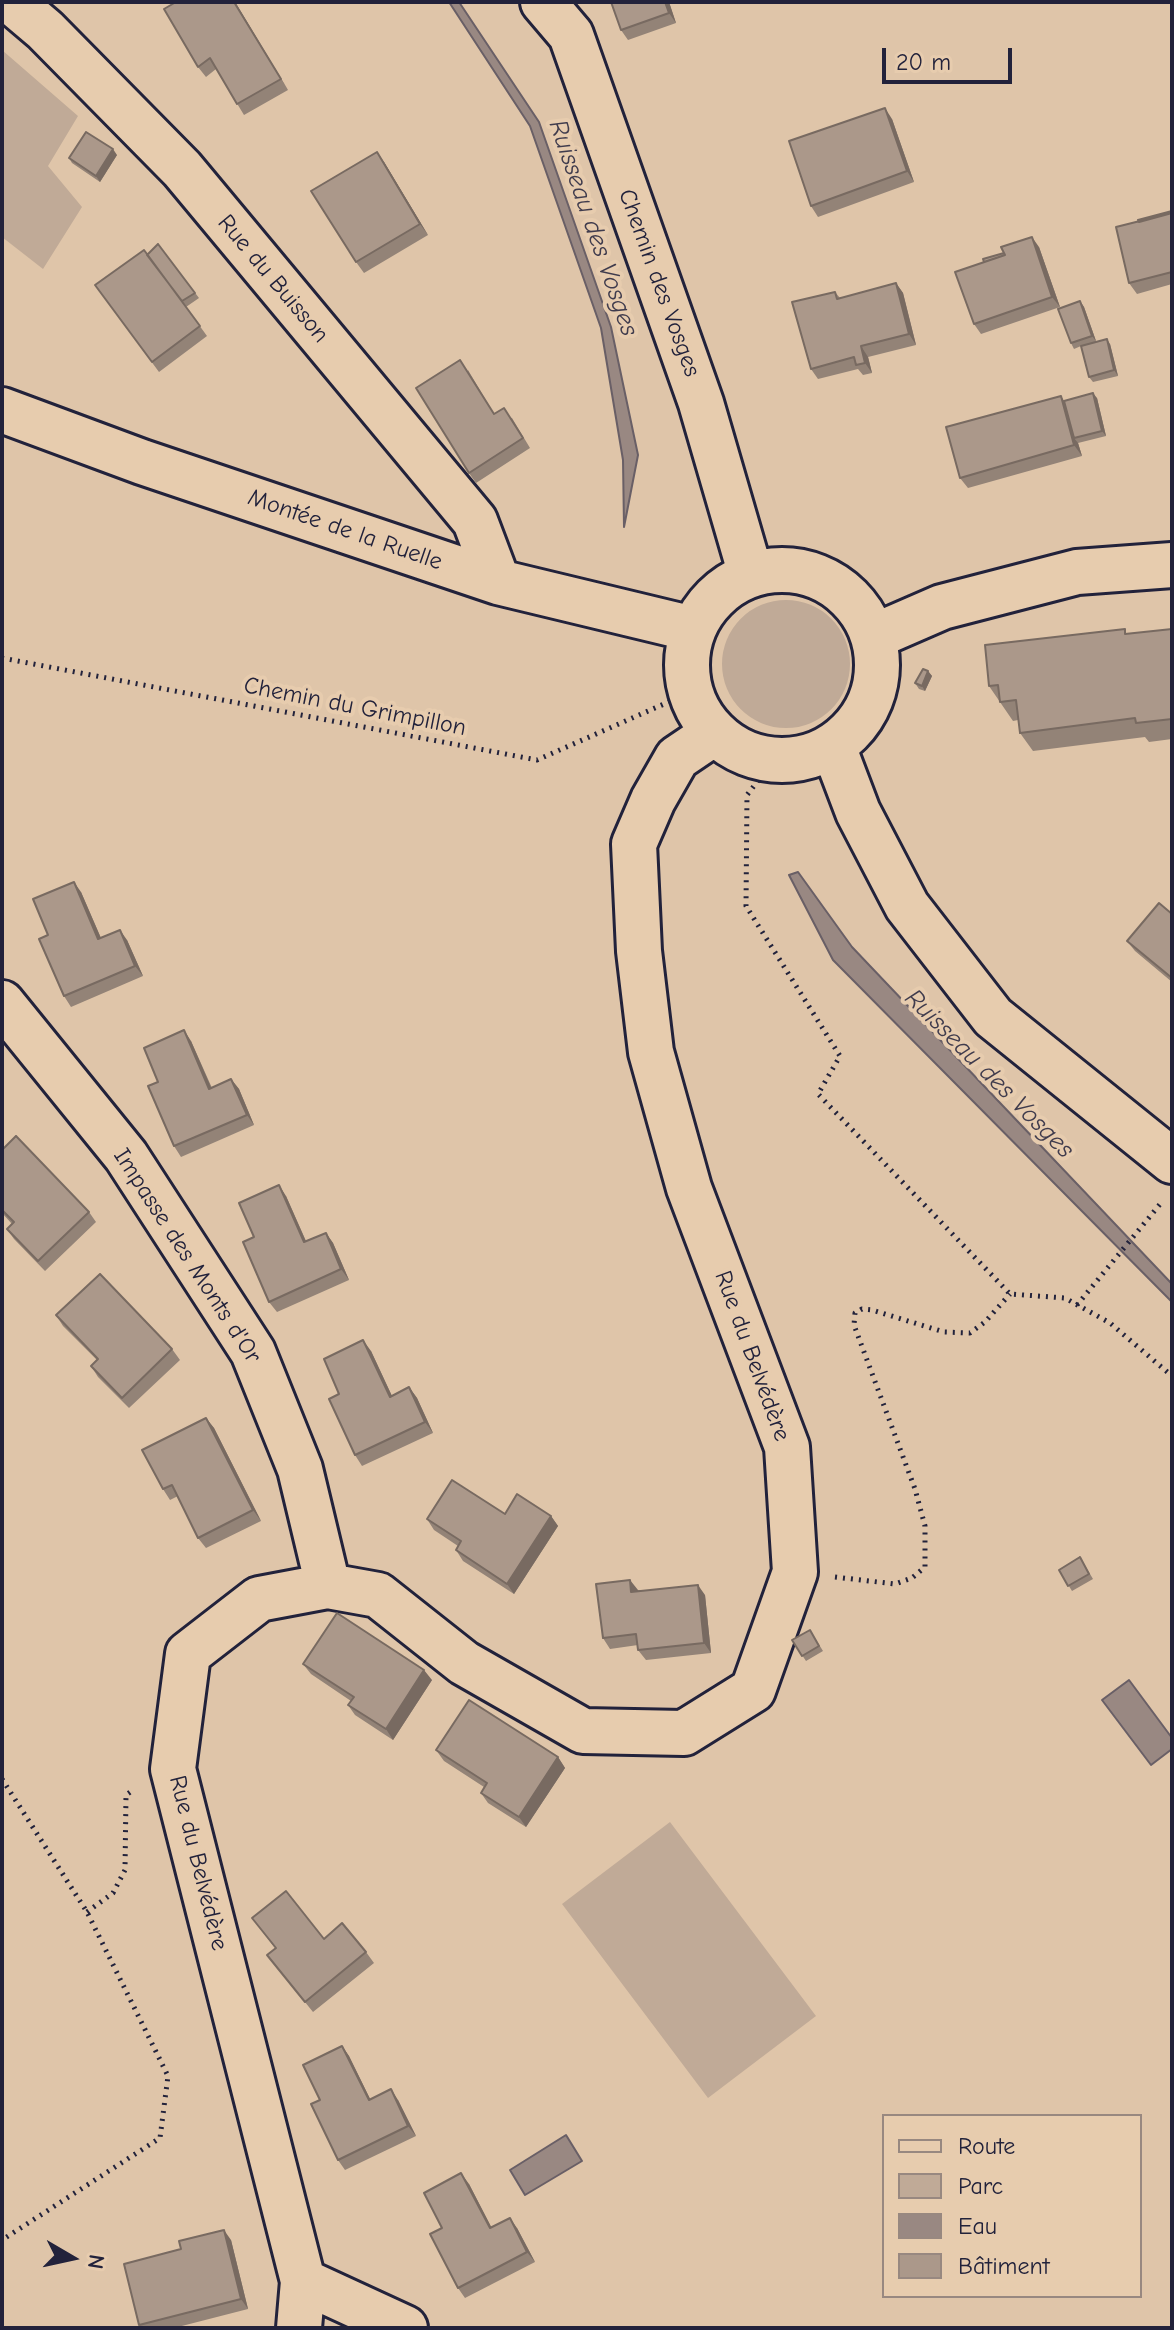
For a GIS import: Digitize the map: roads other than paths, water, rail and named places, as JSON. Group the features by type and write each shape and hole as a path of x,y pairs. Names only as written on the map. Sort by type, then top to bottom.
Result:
{"street":[{"name":"Rue du Buisson","path":"12,2 45,30 182,169 475,521 498,582"},
{"name":"Chemin des Vosges","path":"543,2 571,35 701,403 751,575"},
{"name":"Montée de la Ruelle","path":"2,410 142,462 498,582 693,629"},
{"path":"873,637 942,607 1077,572 1172,565"},
{"path":"781,570 811,574 838,588 860,609 873,637 878,668 872,698 857,726 833,746 804,759 773,761 742,752 714,733 690,692 687,661 693,629 707,606 727,587 751,575 781,570"},
{"name":"Rue du Belvédère","path":"299,2328 303,2281 173,1769 188,1654 259,1599 328,1586 378,1595 464,1663 583,1731 684,1733 753,1690 795,1572 787,1447 689,1188 651,1052 639,951 634,844 653,800 677,758 714,733"},
{"path":"833,746 858,812 907,906 993,1017 1167,1181"},
{"name":"Impasse des Monts d'Or","path":"2,1003 126,1156 253,1352 300,1469 328,1586"},
{"path":"303,2281 405,2328"}],"water":[{"path":"449,2 459,2 539,122 611,327 638,455 624,527 623,460 601,328 530,126"},
{"path":"798,872 852,947 1172,1284 1172,1302 833,960 789,875"},
{"path":"1129,1680 1172,1738 1172,1749 1151,1765 1102,1700"},
{"path":"566,2135 582,2161 525,2195 510,2170"}],"water label":[{"name":"Ruisseau des Vosges","path":"593,228"},
{"name":"Ruisseau des Vosges","path":"989,1074"}]}
